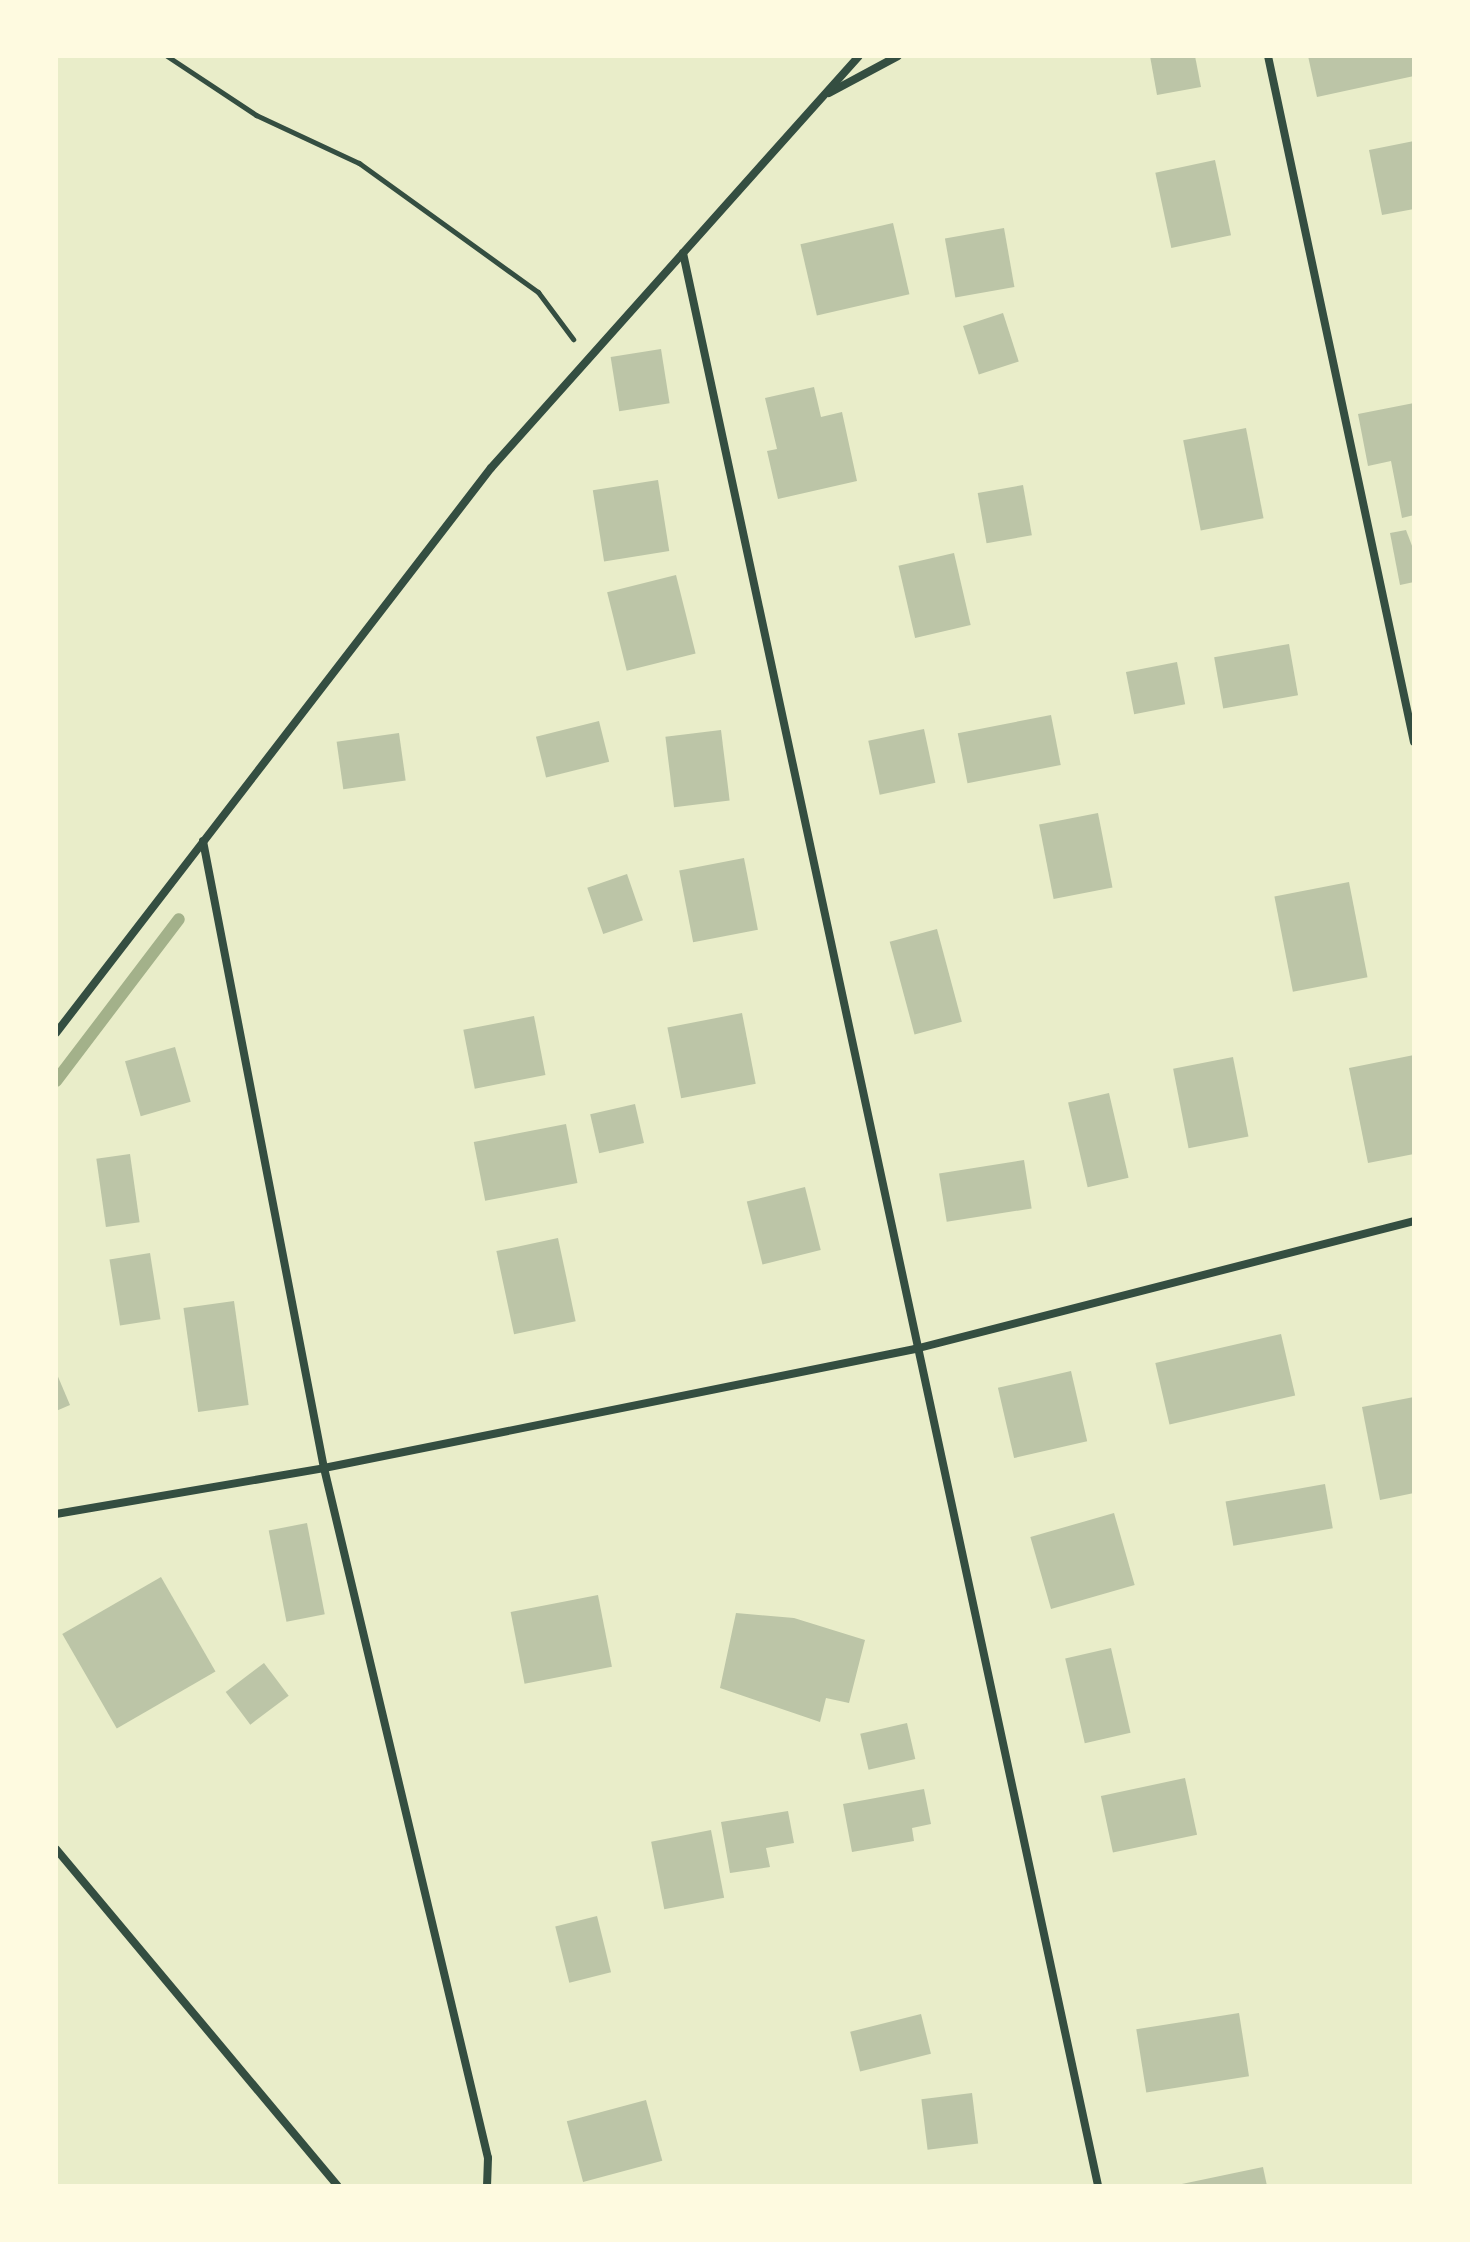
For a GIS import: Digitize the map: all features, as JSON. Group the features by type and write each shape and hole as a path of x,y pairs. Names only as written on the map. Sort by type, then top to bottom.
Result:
{"street":[{"path":"56,1033 491,468 859,56"},
{"path":"821,98 898,56"},
{"path":"1268,56 1414,742"},
{"path":"683,253 915,1349 1098,2186"},
{"path":"203,841 324,1468 488,2158 487,2186"},
{"path":"56,1514 324,1468 915,1349 1414,1221"},
{"path":"56,1849 338,2186"}],"path":[{"path":"167,56 256,115 359,163 538,292 588,359"}],"building":[{"path":"1150,56 1195,56 1201,87 1157,95"},
{"path":"1308,56 1414,56 1414,76 1317,97"},
{"path":"1414,141 1414,209 1382,215 1369,150"},
{"path":"1215,160 1231,235 1171,248 1155,173"},
{"path":"893,223 909,294 817,315 800,244"},
{"path":"1004,228 1014,287 955,298 945,238"},
{"path":"1003,313 1019,362 979,374 963,326"},
{"path":"661,349 670,403 619,411 611,357"},
{"path":"814,387 821,417 842,412 857,481 778,499 767,451 777,449 765,398"},
{"path":"1414,403 1414,515 1402,518 1391,461 1368,466 1358,414"},
{"path":"1246,428 1264,518 1201,531 1183,440"},
{"path":"658,480 669,551 604,561 593,490"},
{"path":"1023,485 1032,535 987,543 978,493"},
{"path":"1406,530 1414,551 1414,582 1400,585 1390,533"},
{"path":"954,553 971,625 915,638 898,566"},
{"path":"676,575 696,654 627,671 607,592"},
{"path":"1289,644 1298,695 1223,708 1214,657"},
{"path":"1177,662 1185,704 1134,714 1126,672"},
{"path":"1051,715 1061,765 967,783 958,733"},
{"path":"599,721 609,762 546,777 536,737"},
{"path":"924,729 935,783 880,795 868,741"},
{"path":"721,730 730,800 674,807 665,737"},
{"path":"399,733 406,781 343,789 337,742"},
{"path":"1098,813 1113,888 1054,899 1039,824"},
{"path":"744,858 758,930 693,942 679,871"},
{"path":"627,874 643,920 603,934 587,888"},
{"path":"1349,882 1368,977 1293,992 1274,897"},
{"path":"937,929 962,1022 915,1034 890,942"},
{"path":"742,1013 756,1084 681,1098 667,1028"},
{"path":"534,1016 545,1075 475,1089 463,1030"},
{"path":"175,1047 191,1102 141,1116 125,1061"},
{"path":"1414,1055 1414,1154 1368,1163 1349,1068"},
{"path":"1233,1057 1248,1137 1189,1148 1173,1069"},
{"path":"1109,1093 1129,1178 1088,1187 1068,1102"},
{"path":"635,1104 644,1143 599,1153 590,1114"},
{"path":"566,1124 577,1183 485,1201 474,1142"},
{"path":"130,1154 140,1222 106,1227 96,1159"},
{"path":"1024,1160 1032,1208 947,1222 939,1173"},
{"path":"805,1187 821,1250 763,1265 747,1202"},
{"path":"558,1238 576,1321 514,1334 496,1251"},
{"path":"150,1253 160,1319 120,1326 110,1259"},
{"path":"234,1301 249,1405 198,1412 183,1308"},
{"path":"1281,1334 1295,1395 1169,1424 1155,1363"},
{"path":"1071,1371 1087,1441 1014,1458 998,1388"},
{"path":"56,1372 70,1405 56,1411"},
{"path":"1414,1397 1414,1493 1380,1500 1362,1407"},
{"path":"1325,1484 1333,1528 1233,1546 1226,1502"},
{"path":"1114,1513 1135,1585 1051,1609 1030,1537"},
{"path":"307,1523 325,1614 286,1622 269,1530"},
{"path":"161,1577 216,1671 117,1728 62,1634"},
{"path":"598,1595 612,1667 525,1684 511,1612"},
{"path":"736,1613 794,1618 865,1640 849,1703 826,1698 820,1722 720,1688"},
{"path":"1111,1648 1131,1733 1085,1743 1065,1659"},
{"path":"264,1663 289,1696 250,1725 226,1692"},
{"path":"907,1723 915,1759 869,1770 860,1734"},
{"path":"1185,1778 1197,1835 1113,1853 1101,1796"},
{"path":"924,1789 931,1824 912,1828 914,1841 852,1852 843,1804"},
{"path":"788,1811 794,1843 766,1848 770,1867 730,1873 721,1822"},
{"path":"711,1830 724,1898 664,1909 651,1842"},
{"path":"597,1916 611,1972 569,1983 555,1926"},
{"path":"1239,2013 1249,2076 1146,2092 1136,2029"},
{"path":"921,2014 931,2054 860,2071 850,2032"},
{"path":"972,2093 978,2144 928,2150 921,2099"},
{"path":"646,2100 662,2161 583,2182 567,2121"},
{"path":"1263,2167 1267,2186 1177,2186 1177,2185"}],"waterway":[{"path":"56,1081 179,919"}]}
